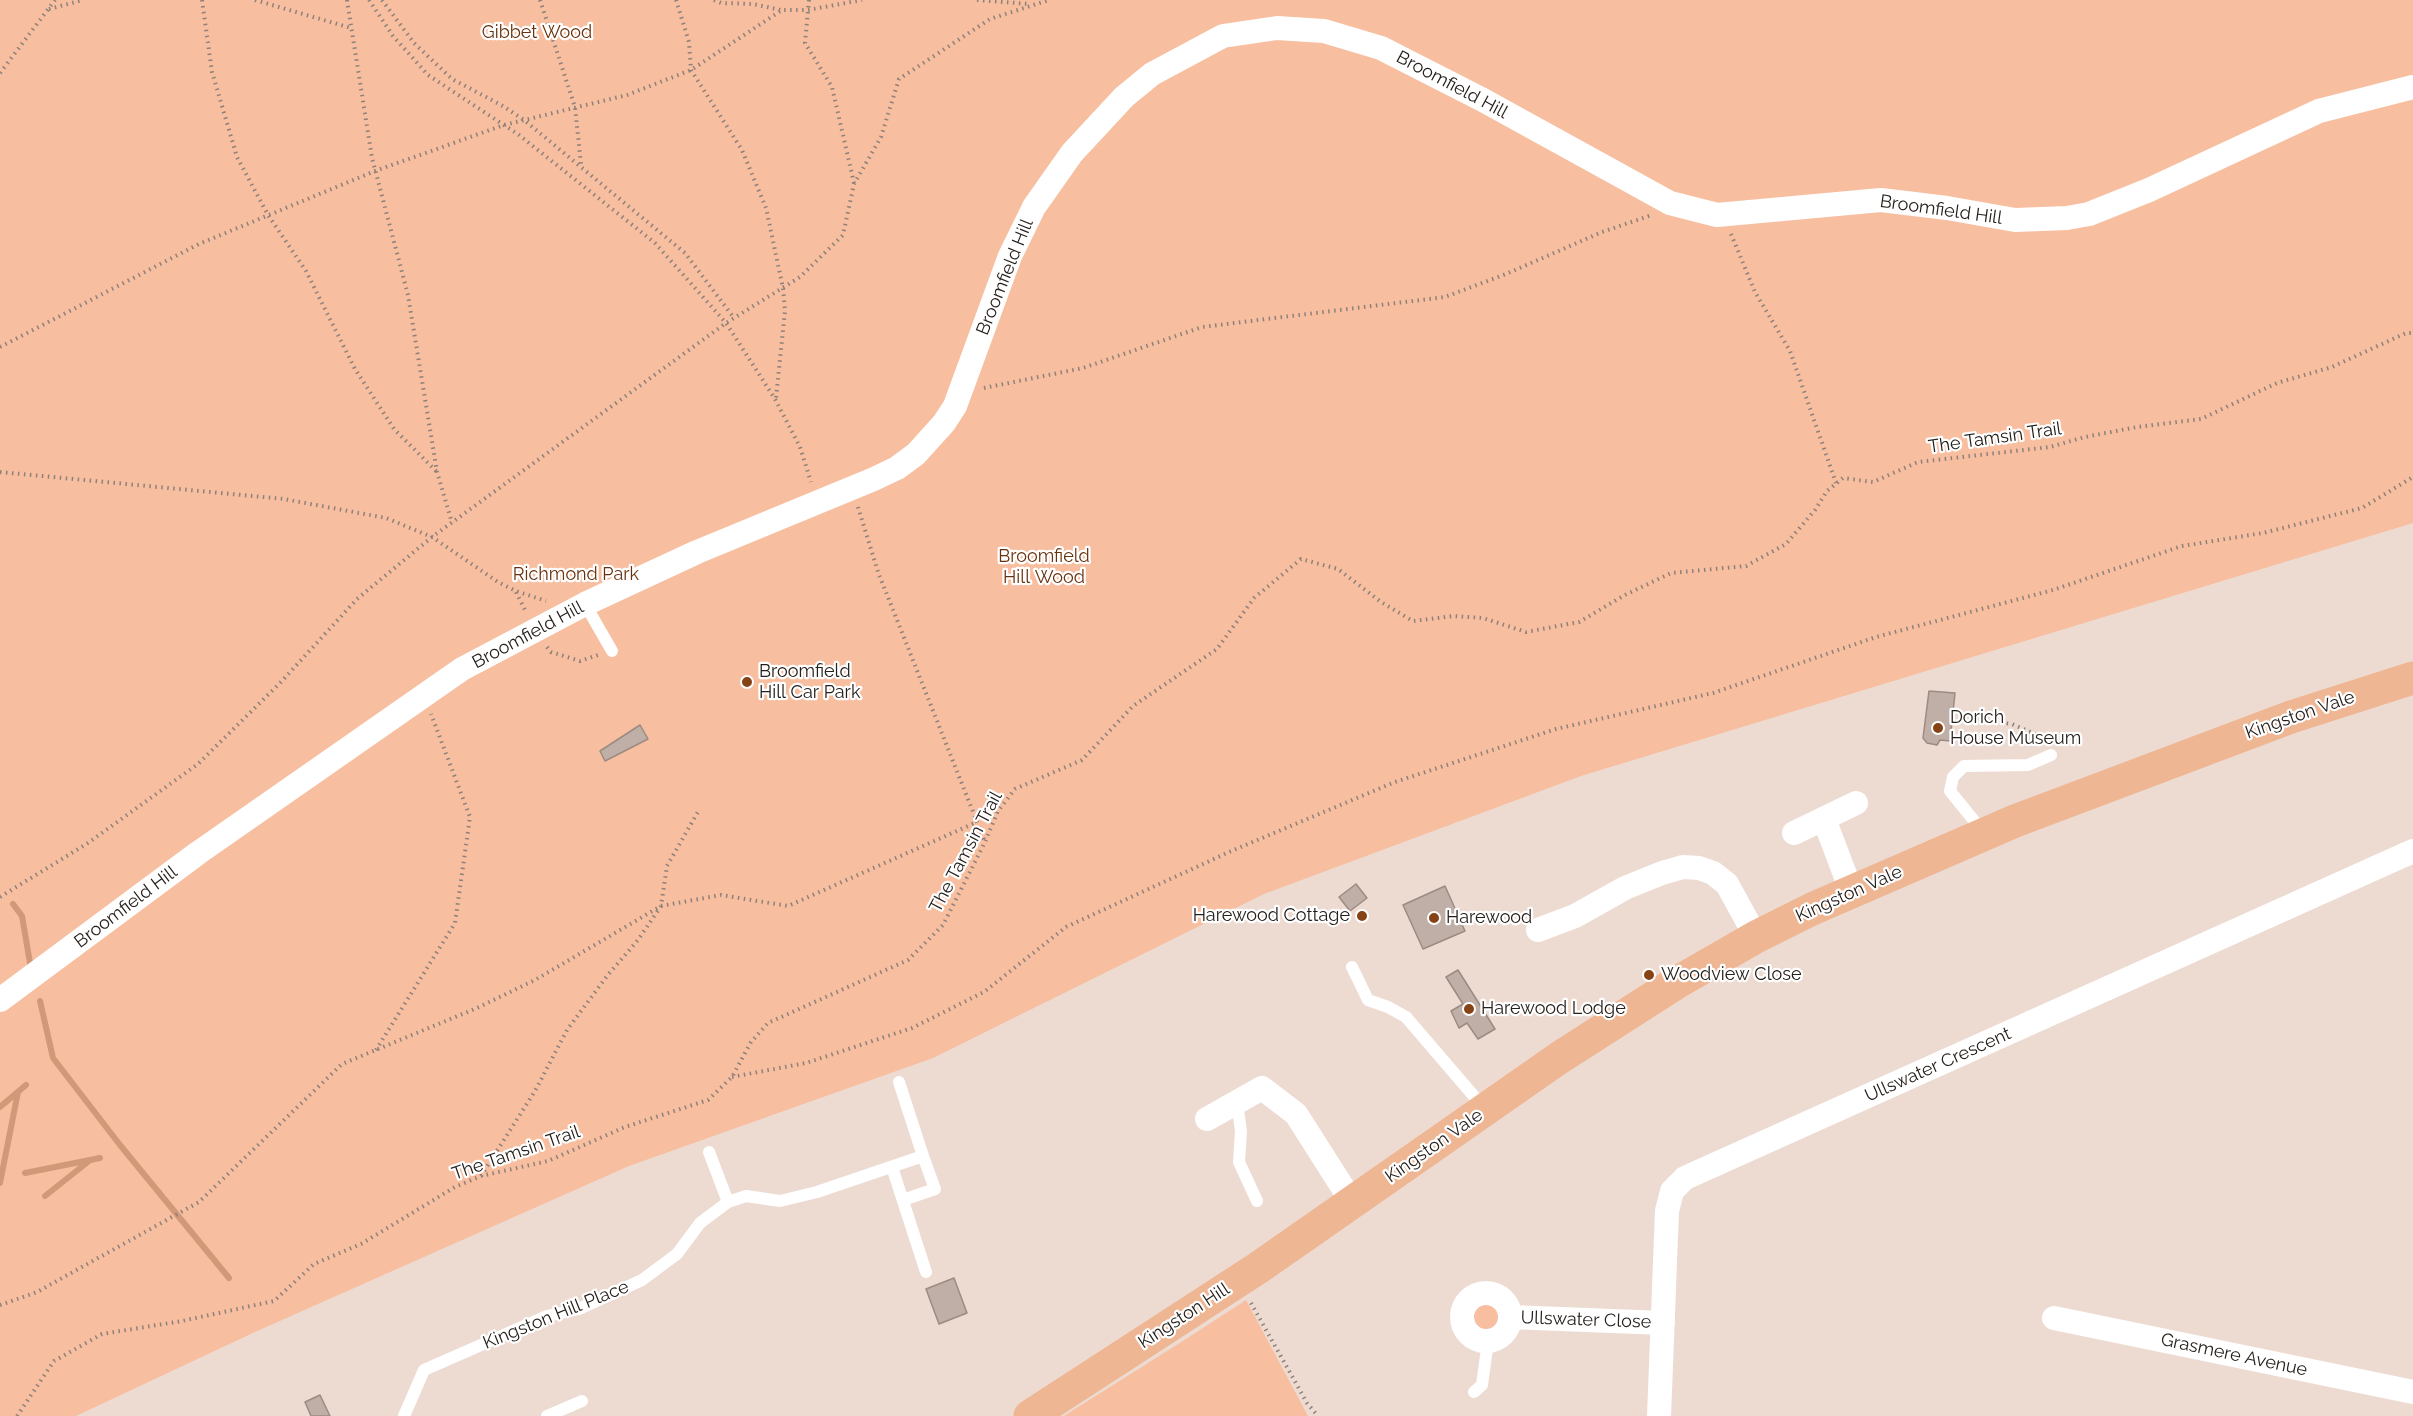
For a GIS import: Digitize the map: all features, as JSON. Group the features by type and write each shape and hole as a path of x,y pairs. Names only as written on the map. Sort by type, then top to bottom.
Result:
{"main road":[{"name":"Kingston Vale","path":"1345,1208 1620,1018 1756,937 1812,909 1985,834 2262,728 2413,678"},
{"name":"Kingston Hill","path":"1029,1416 1258,1268 1345,1208"}],"street":[{"name":"Broomfield Hill","path":"0,1000 198,853 462,669 580,607 697,552 852,489 897,468 916,454 944,423 960,393 1010,256 1034,207 1072,153 1124,97 1152,74 1223,36 1277,28 1324,31 1381,48 1484,100 1670,203 1717,215 1881,200 1947,208 2015,220 2067,218 2089,214 2149,190 2220,155 2319,111 2413,87"},
{"path":"1794,833 1856,803"},
{"path":"1824,819 1851,892"},
{"name":"Ullswater Crescent","path":"1659,1416 1667,1211 1672,1191 1685,1178 2413,851"},
{"path":"1538,930 1575,916 1625,888 1683,867 1699,868 1713,873 1727,884 1756,937"},
{"path":"1207,1119 1262,1088 1296,1114 1345,1208"},
{"name":"Ullswater Close","path":"1486,1292 1500,1297 1506,1303 1510,1317 1504,1332 1498,1338 1488,1341 1472,1336 1462,1323 1463,1308 1470,1298 1486,1292"},
{"name":"Ullswater Close","path":"1510,1317 1663,1323"},
{"name":"Grasmere Avenue","path":"2054,1318 2413,1392"}],"lane":[{"path":"580,607 612,651"},
{"path":"1985,834 1950,791 1953,777 1964,766 2028,765 2051,756"},
{"path":"1352,967 1368,1000 1406,1017 1486,1110"},
{"path":"899,1082 935,1189 903,1200"},
{"path":"1237,1103 1241,1131 1239,1162 1257,1201"},
{"path":"709,1152 728,1202"},
{"name":"Kingston Hill Place","path":"404,1416 424,1370 547,1316 579,1309 642,1280 677,1254 700,1223 728,1202 746,1196 780,1201 818,1192 922,1156"},
{"path":"892,1167 926,1272"},
{"path":"1474,1392 1482,1385 1488,1341"},
{"path":"547,1416 582,1401"}],"path":[{"path":"0,73 55,0"},
{"path":"48,9 83,0"},
{"path":"201,0 212,72 237,157 267,215 306,271 356,369 394,429 436,472"},
{"path":"255,0 351,28"},
{"path":"347,0 375,171 408,295 436,472 452,523"},
{"path":"369,0 393,36 428,75 504,125 655,243 726,323 776,399 800,447 818,503"},
{"path":"382,0 414,43 452,80 503,106 524,120 685,253 734,318"},
{"path":"540,0 575,107 581,166"},
{"path":"676,0 689,42 692,70 742,150 766,208 783,288 785,311 776,399"},
{"path":"714,0 721,3 753,4 782,10 808,10 862,0"},
{"path":"809,0 805,43 832,87 854,184"},
{"path":"977,0 1034,4"},
{"path":"0,897 88,843 198,764 281,682 357,598 432,537 726,323 800,277 843,235 854,184 881,137 899,79 990,19 1048,0"},
{"path":"0,347 199,244 375,171 504,125 627,95 692,70 782,10"},
{"path":"960,393 1083,368 1202,327 1445,297 1506,274 1602,232 1646,218 1670,203"},
{"path":"1724,215 1755,292 1790,351 1836,483"},
{"name":"The Tamsin Trail","path":"17,1416 54,1361 102,1334 182,1321 274,1302 314,1264 361,1244 455,1187 481,1176 548,1161 625,1127 708,1100 732,1077 751,1042 768,1023 908,960 943,925 998,811 1015,789 1082,760 1133,706 1217,649 1254,598 1301,559 1338,570 1381,602 1413,621 1453,616 1484,618 1526,632 1579,622 1671,573 1746,566 1786,544 1815,510 1827,491 1843,478 1873,482 1918,462 2050,447 2085,437 2137,427 2200,419 2277,383 2332,368 2406,333 2413,333"},
{"path":"0,472 284,499 386,518 432,537 490,577 516,591 580,607"},
{"path":"732,1077 806,1063 912,1028 984,992 1066,927 1229,852 1395,782 1556,729 1713,693 1876,637 2053,590 2182,546 2263,533 2362,508 2413,477"},
{"path":"852,489 878,572 985,842"},
{"path":"375,1051 455,923 470,817 424,695"},
{"path":"1953,717 2012,724 2035,734 2051,756"},
{"path":"481,1176 536,1091 567,1030 607,976 638,940 661,906 667,866 699,810"},
{"path":"0,1305 37,1292 199,1203 342,1064 477,1008 535,980 661,906 721,895 788,906 977,822"},
{"path":"1246,1294 1307,1403 1318,1416"}],"green space":[{"name":"Richmond Park","path":"0,0 2413,0 2413,523 1581,776 1264,894 933,1058 629,1166 255,1332 76,1416 0,1416"},
{"path":"1246,1300 1308,1416 1064,1416 1186,1339"},
{"path":"1488,1302 1498,1306 1502,1316 1498,1326 1488,1330 1478,1326 1474,1316 1478,1306"}],"building":[{"name":"Dorich House Museum","path":"1929,691 1955,693 1950,741 1940,740 1937,745 1927,743 1923,738"},
{"path":"640,725 648,739 605,761 600,751"},
{"path":"1356,884 1367,898 1350,911 1339,897"},
{"name":"Harewood","path":"1445,886 1465,931 1423,949 1403,905"},
{"name":"Harewood Lodge","path":"1458,970 1495,1029 1478,1039 1467,1023 1459,1028 1451,1011 1463,1004 1446,977"},
{"path":"954,1278 967,1313 939,1324 926,1289"},
{"path":"320,1395 330,1416 311,1416 305,1402"}],"waterway":[{"path":"13,904 22,916 30,963"},
{"path":"40,1001 53,1058 120,1145 229,1278"},
{"path":"0,1107 26,1085"},
{"path":"0,1183 18,1092"},
{"path":"25,1173 100,1158"},
{"path":"45,1196 89,1161"}],"place":[{"name":"Broomfield Hill Car Park","path":"747,682"},
{"name":"Dorich House Museum","path":"1938,728"},
{"name":"Harewood Cottage","path":"1362,916"},
{"name":"Harewood","path":"1434,918"},
{"name":"Woodview Close","path":"1649,975"},
{"name":"Harewood Lodge","path":"1469,1009"}],"park label":[{"name":"Gibbet Wood","path":"537,33"},
{"name":"Broomfield Hill Wood","path":"1044,567"}]}
